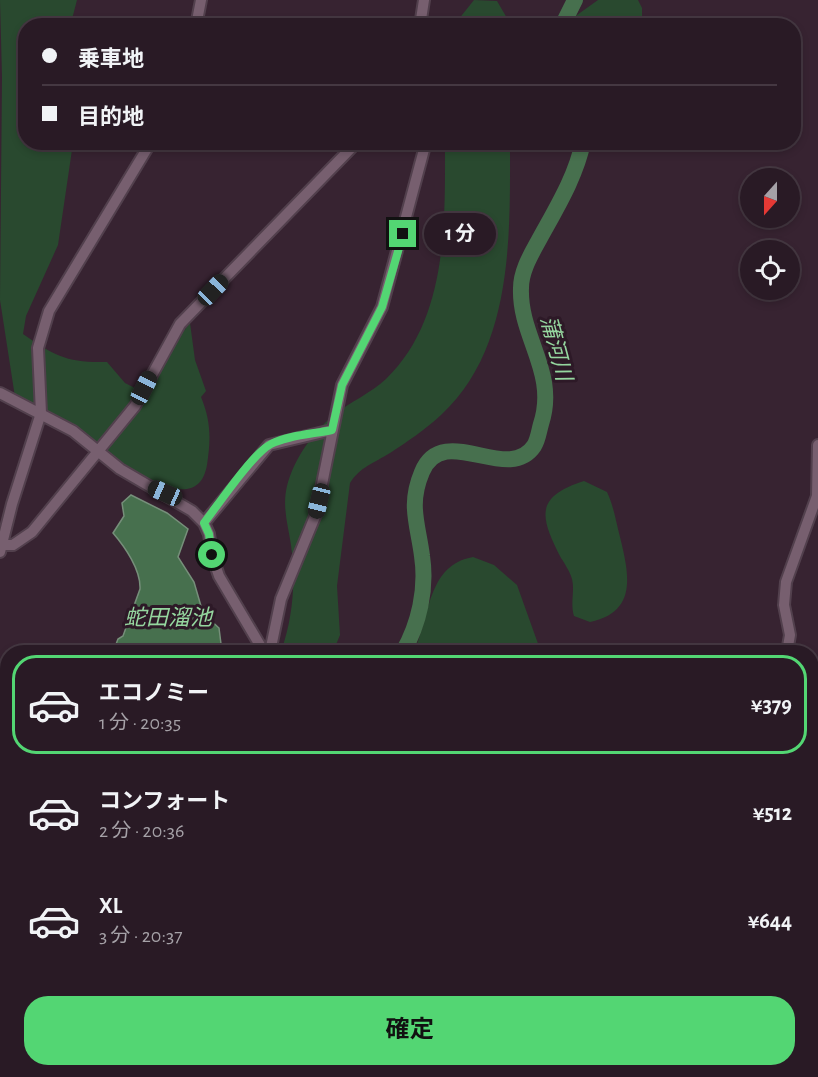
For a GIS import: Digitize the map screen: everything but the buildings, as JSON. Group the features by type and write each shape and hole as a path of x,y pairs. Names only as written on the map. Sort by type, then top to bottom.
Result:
{"street":[{"path":"198,18 201,0"},
{"path":"421,18 424,0"},
{"path":"2,549 12,504 41,413 38,348 49,310 146,150"},
{"path":"2,549 32,532 135,406 180,324 349,150"},
{"path":"271,645 281,599 316,514 342,385 369,335 392,279 424,150"},
{"path":"0,393 73,431 99,449 120,469 178,501 204,523 219,576 260,645"},
{"path":"204,523 269,445 332,430"},
{"path":"788,645 790,635 784,605 786,582 817,496 818,445"}],"shaded area":[{"path":"0,0 77,0 72,18 18,18 18,150 72,150 58,245 26,316 23,334 62,357 107,362 125,383 145,393 168,351 190,323 195,360 206,391 201,397 207,414 209,430 207,465 198,484 183,489 163,485 118,459 66,420 15,397 0,300 2,77"},
{"path":"474,0 497,1 507,18 460,18"},
{"path":"598,0 638,0 642,8 642,18 573,18"},
{"path":"445,150 510,150 509,214 503,288 495,323 483,357 465,388 441,415 410,440 363,469 350,483 337,586 340,635 336,645 283,645 291,613 293,586 291,545 285,509 290,476 299,456 318,430 340,410 386,379 406,355 421,328 432,299 439,268 445,205"},
{"path":"584,481 607,492 623,551 627,578 623,600 616,610 590,622 574,616 572,579 554,544 546,520 549,502 556,494"},
{"path":"473,557 494,565 517,585 538,645 416,645 438,581 458,562"}],"water":[{"name":"蛇田溜池","path":"131,495 167,513 188,529 178,557 194,582 203,613 219,628 221,645 116,645 118,639 123,636 140,589 135,567 113,533 124,516 122,503"}],"waterway":[{"name":"蒲河川","path":"566,18 575,0"},
{"name":"蒲河川","path":"407,645 417,618 422,593 422,556 415,514 416,495 422,472 432,458 445,452 508,459 523,456 536,441 545,405 545,388 522,306 521,281 530,256 571,179 581,150"}],"route":[{"path":"212,555 209,534 204,523 258,455 269,445 280,441 332,430 342,385 382,307 392,279 403,234"}]}
